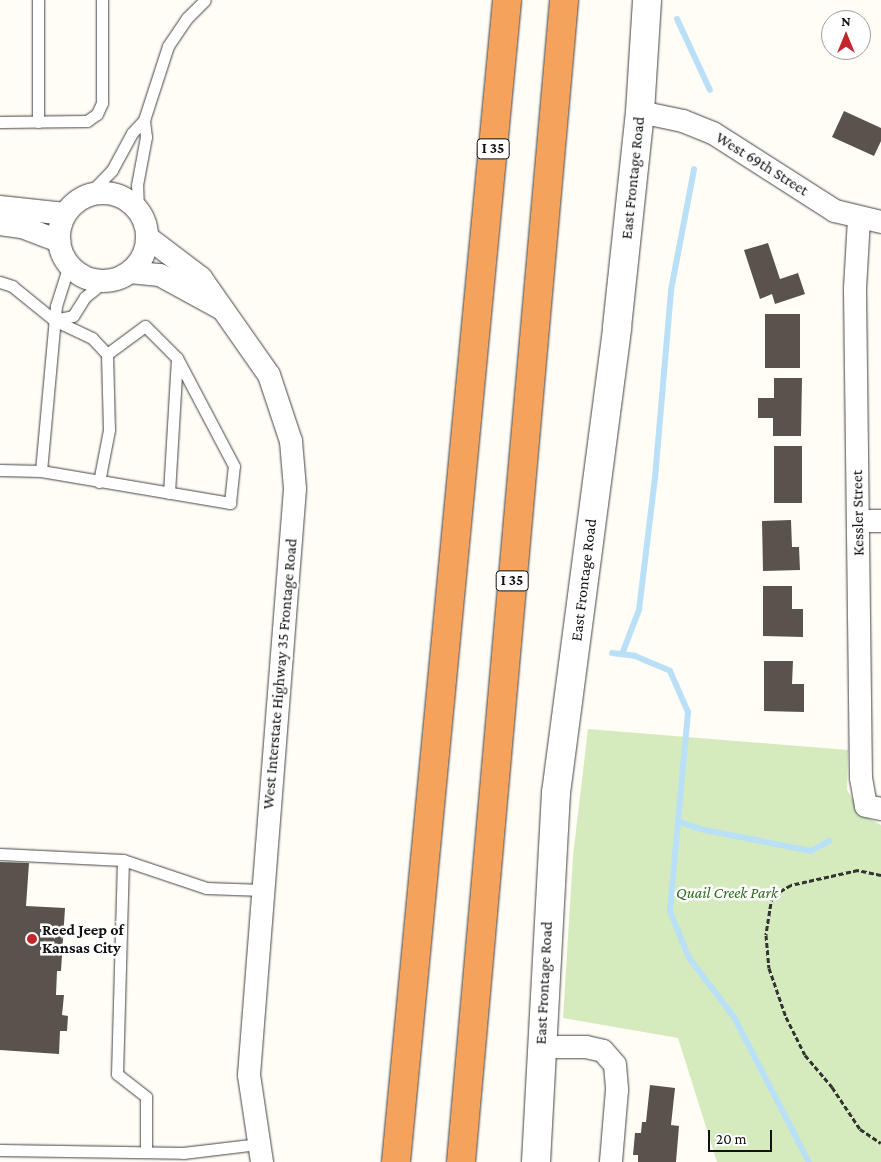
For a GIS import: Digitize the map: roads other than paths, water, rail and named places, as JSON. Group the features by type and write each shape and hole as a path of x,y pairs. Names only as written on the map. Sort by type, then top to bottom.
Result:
{"highway":[{"name":"I 35","path":"396,1162 507,0"},
{"name":"I 35","path":"461,1162 564,0"}],"street":[{"name":"East Frontage Road","path":"536,1162 556,793 616,337 640,112 647,0"},
{"name":"West 69th Street","path":"640,112 683,121 713,133 835,211 859,219 881,222"},
{"path":"130,272 142,256 147,237 145,222 138,210 115,195 100,193 87,196 65,214 59,240 69,265 79,274 105,281 130,272 160,275 222,309"},
{"path":"0,207 65,214"},
{"name":"Kessler Street","path":"859,219 855,289 861,778 873,807"},
{"path":"0,224 22,227 59,240"},
{"name":"West Interstate Highway 35 Frontage Road","path":"147,237 201,278 269,375 291,441 295,489 249,1075 261,1153"},
{"path":"858,522 881,521"},
{"path":"541,1048 586,1047 603,1051 615,1065 617,1090 611,1162"}],"lane":[{"path":"38,0 38,122"},
{"path":"0,122 88,121 98,114 102,103 102,0"},
{"path":"138,210 137,185 146,137 144,120 168,46 187,18 205,0"},
{"path":"87,196 112,170 132,133 144,120"},
{"path":"40,471 54,320 69,265"},
{"path":"54,320 73,316 85,297 105,281"},
{"path":"0,282 12,286 54,320 92,338 108,354 109,430 99,482"},
{"path":"0,470 40,471 230,503 234,466 177,358 145,326 108,354"},
{"path":"169,493 177,358"},
{"path":"0,854 123,860 206,888 263,890"},
{"path":"123,860 117,1074 146,1097 146,1152"},
{"path":"0,1150 146,1152 183,1157 261,1153"},
{"path":"72,1162 75,1150"}],"waterway":[{"path":"677,19 710,90"},
{"path":"622,654 639,610 655,478 671,290 694,169"},
{"path":"612,653 635,656 670,671 688,712 670,911 689,958 734,1017 809,1162"},
{"path":"680,822 700,829 811,851 829,841"}],"place":[{"name":"Reed Jeep of Kansas City","path":"32,939"}],"park label":[{"name":"Quail Creek Park","path":"727,893"}]}
